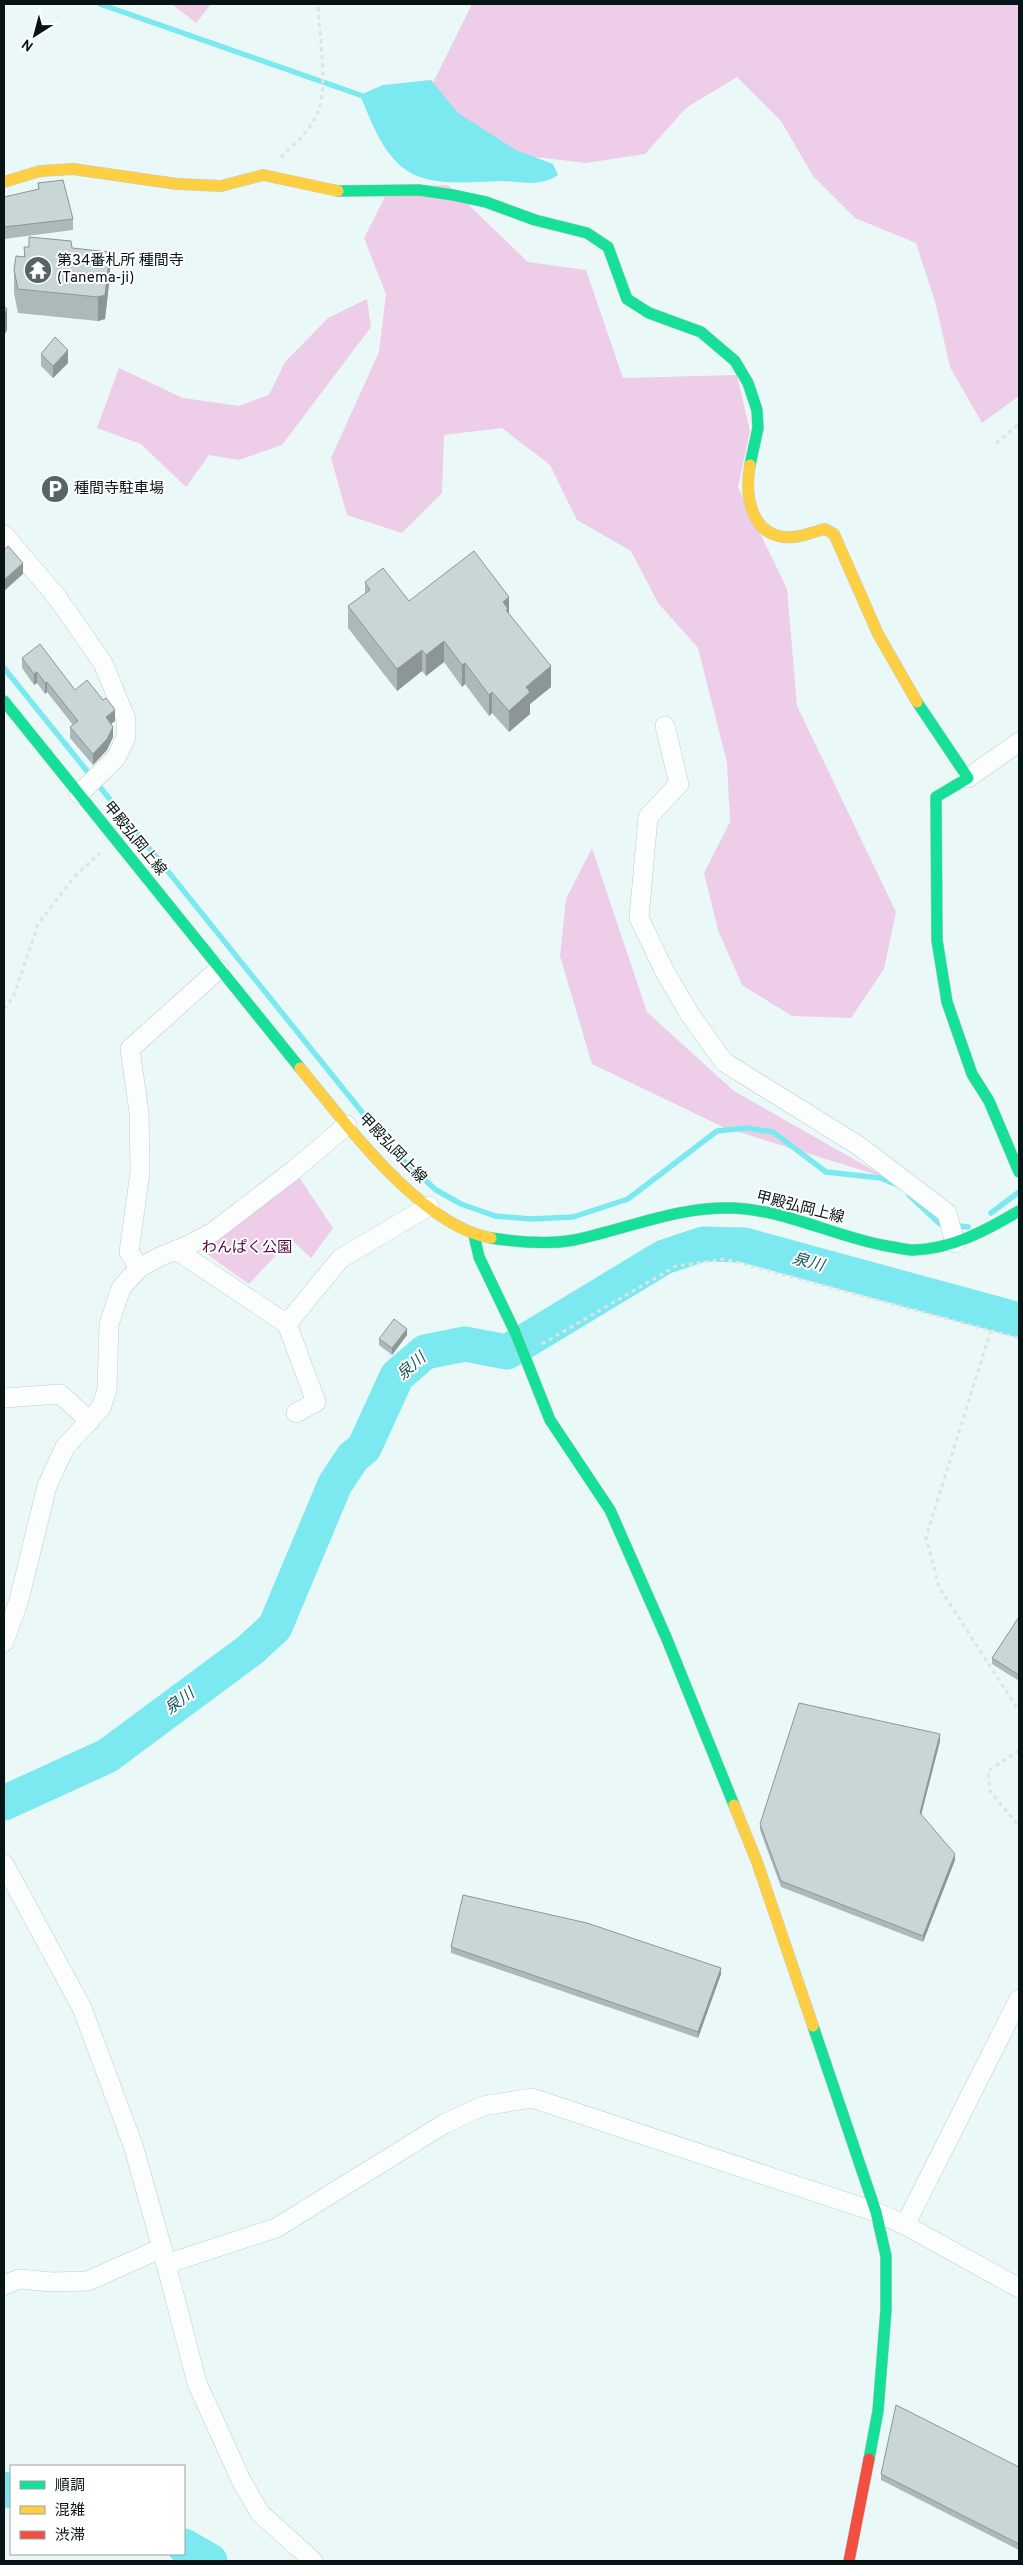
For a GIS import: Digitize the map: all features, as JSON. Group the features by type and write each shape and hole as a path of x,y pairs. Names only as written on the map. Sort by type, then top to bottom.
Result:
{"street":[{"path":"4,182 40,171 73,169 177,184 221,186 263,175 342,192 419,190 452,195 486,202 535,220 587,233 608,247 627,299 649,314 686,325 701,332 735,361 748,383 757,410 758,428 748,476 747,497 754,515 764,529 783,537 799,536 825,529 834,534 878,634 907,687 968,778"},
{"path":"4,535 56,596 103,664 126,719 126,737 116,758 81,793"},
{"name":"甲殿弘岡上線","path":"7,712 81,793 114,839 218,969 347,1125 406,1189 474,1235 521,1243 572,1240 686,1210 734,1208 790,1218 871,1242 913,1250 955,1243 989,1229 1019,1211"},
{"path":"665,726 679,784 648,817 639,918 664,970 688,1013 724,1062 859,1146 946,1213 955,1243"},
{"path":"1019,742 968,778 936,797 937,940 947,1002 972,1074 989,1101 1019,1172"},
{"path":"139,1268 129,1252 140,1172 138,1112 130,1048 218,969"},
{"path":"4,1642 19,1600 47,1486 65,1447 101,1408 107,1390 109,1324 122,1288 139,1268 213,1232 294,1170 347,1125"},
{"path":"287,1324 340,1259 429,1206"},
{"path":"474,1235 479,1257 515,1332 550,1420 610,1510 666,1637 757,1862 876,2212 886,2256 884,2328 878,2411 849,2561"},
{"path":"176,1250 287,1324 316,1402 296,1413"},
{"path":"4,1398 60,1394 90,1421"},
{"path":"4,1864 82,2008 133,2146 197,2383 240,2480 260,2513 313,2561"},
{"path":"905,2225 1019,1999"},
{"path":"4,2285 19,2279 52,2282 88,2281 164,2256 276,2228 452,2120 483,2106 532,2098 876,2212 905,2225 1019,2288"}],"path":[{"path":"263,175 304,135 320,106 323,91 318,4"},
{"path":"996,443 1019,424"},
{"path":"4,1009 13,998 38,924 74,877 114,839"},
{"path":"524,1354 676,1266 725,1259 1019,1338"},
{"path":"990,1330 926,1537 939,1587 1019,1711"},
{"path":"1019,1750 988,1771 990,1791 1019,1826"}],"green space":[{"path":"172,4 211,4 196,23"},
{"path":"472,4 1019,4 1019,396 982,423 950,367 936,305 916,243 855,218 813,176 781,121 737,77 686,108 645,154 586,163 527,156 469,137 427,95"},
{"path":"448,185 528,262 586,270 623,378 737,375 750,431 738,487 787,589 797,706 896,912 884,969 851,1018 792,1016 742,985 718,930 704,873 730,822 727,763 698,648 658,603 631,551 577,520 550,465 502,428 444,435 442,493 402,533 347,515 331,458 379,352 386,294 364,238 390,187"},
{"path":"367,299 371,327 282,445 239,460 209,455 186,487 141,444 97,428 119,368 183,398 239,406 269,395 285,362 328,318"},
{"path":"592,848 647,1012 734,1091 887,1178 723,1127 592,1064 560,956 566,899"},
{"name":"わんぱく公園","path":"299,1177 333,1228 311,1258 291,1239 249,1284 201,1250"}],"water":[{"path":"431,80 458,113 516,150 553,164 558,175 537,183 499,181 451,182 427,179 406,170 390,155 384,146 360,95 383,85"}],"building":[{"path":"63,180 73,219 4,227 4,197 39,189 38,183"},
{"path":"29,237 71,241 72,248 110,252 105,295 98,297 18,289 14,270 16,256 25,257 24,247 29,247"},
{"path":"55,337 68,350 53,366 41,354"},
{"path":"8,546 23,563 4,580 4,550"},
{"path":"474,551 509,597 503,602 508,609 506,610 551,666 526,687 530,692 509,711 492,692 489,695 465,663 462,665 444,641 426,655 422,650 397,669 348,606 370,590 365,582 383,568 409,601"},
{"path":"40,644 75,690 87,680 103,700 106,698 115,710 106,717 113,727 107,739 93,754 70,727 78,721 47,682 45,683 37,672 34,674 22,658"},
{"path":"394,1319 407,1329 392,1348 379,1339"},
{"path":"1019,1617 1019,1675 992,1658"},
{"path":"799,1703 940,1734 920,1813 955,1854 923,1936 781,1881 760,1824"},
{"path":"463,1895 587,1923 721,1968 698,2032 451,1947"},
{"path":"896,2405 1019,2467 1019,2544 881,2474"}],"waterway":[{"path":"100,4 360,95"},
{"path":"4,668 370,1122 403,1160 436,1190 461,1204 495,1216 531,1219 573,1217 628,1199 717,1131 746,1128 773,1132 826,1172 880,1178 898,1185"},
{"path":"991,1213 1019,1192"},
{"path":"909,1195 940,1224 968,1227"},
{"name":"泉川","path":"4,1803 107,1756 250,1650 275,1627 335,1484 353,1457 364,1448 397,1376 425,1352 465,1344 507,1352 664,1257 703,1244 744,1245 1019,1320"},
{"path":"4,2489 10,2491"},
{"path":"185,2547 210,2561"}],"traffic: fast":[{"path":"338,191 419,190 453,195 486,202 535,220 587,233 608,247 627,299 649,313 701,332 735,361 748,383 757,410 758,428 750,465"},
{"path":"4,701 300,1068"},
{"path":"917,702 968,778 936,797 937,940 947,1002 972,1074 989,1101 1019,1172"},
{"path":"491,1238 512,1241 564,1242 672,1214 713,1208 733,1208 772,1214 868,1242 914,1250 942,1246 969,1237 1019,1211"},
{"path":"474,1235 479,1257 515,1332 550,1420 610,1510 666,1637 734,1805"},
{"path":"813,2026 876,2212 886,2256 886,2310 878,2411 869,2459"}],"traffic: slow":[{"path":"4,182 40,171 73,169 177,184 221,186 263,175 338,191"},
{"path":"750,465 749,498 756,519 763,527 772,534 783,537 799,536 825,529 834,534 878,634 917,702"},
{"path":"300,1068 361,1142 411,1193 438,1214 464,1229 491,1238"},
{"path":"734,1805 757,1862 813,2026"}],"traffic: jam":[{"path":"849,2561 869,2459"}],"place":[{"name":"第34番札所 種間寺 (Tanema-ji)","path":"38,270"},
{"name":"種間寺駐車場","path":"55,489"}]}
